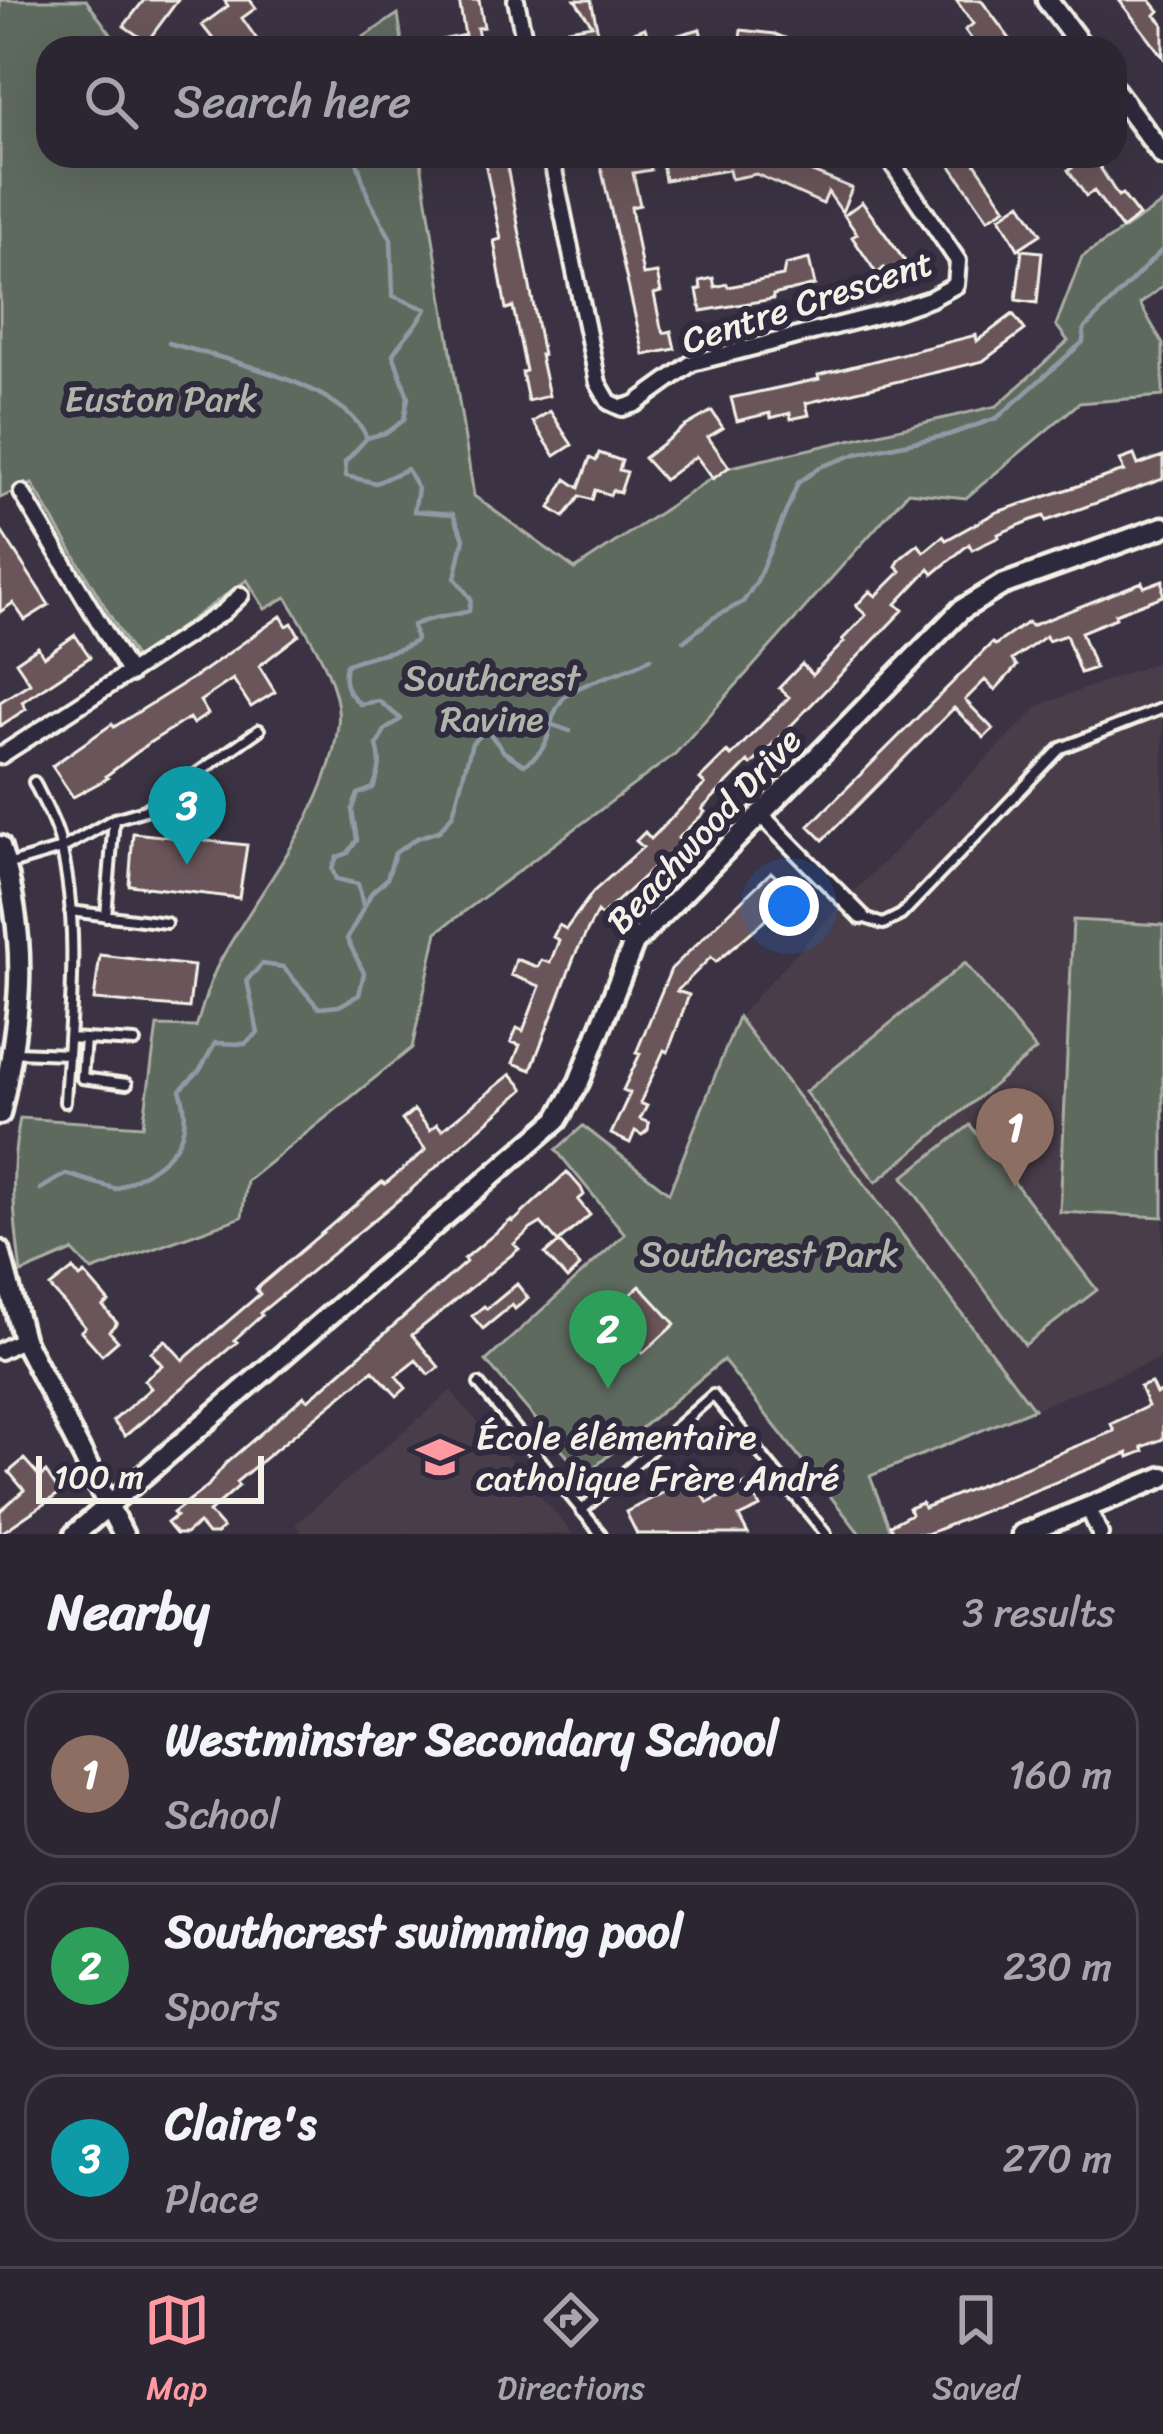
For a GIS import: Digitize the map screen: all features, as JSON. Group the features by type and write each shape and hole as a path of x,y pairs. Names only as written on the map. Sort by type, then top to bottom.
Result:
{"street":[{"path":"516,0 524,36"},
{"path":"1047,0 1074,36"},
{"path":"1127,107 1163,155"},
{"name":"Centre Crescent","path":"553,168 598,383 609,402 622,408 635,404 692,363 894,311 956,285 958,261 895,168"},
{"path":"22,493 130,674"},
{"name":"Beachwood Drive","path":"75,1534 557,1120 579,1082 634,943 961,610 1002,585 1163,526"},
{"path":"0,756 223,612 241,595"},
{"path":"759,813 860,916"},
{"path":"0,1114 13,1052 22,944 3,855"},
{"path":"0,1251 23,1339 123,1534"},
{"path":"0,1351 23,1339"},
{"path":"1022,1534 1163,1477"},
{"path":"1088,1507 1100,1534"}],"lane":[{"path":"860,916 883,924 902,915 1061,748 1163,708"},
{"path":"3,855 61,849 114,819 145,809 259,730"},
{"path":"34,782 61,849 70,911 73,978 65,1102"},
{"path":"106,916 114,819"},
{"path":"70,911 166,923"},
{"path":"69,1038 135,1042"},
{"path":"85,1039 82,1078 127,1084"},
{"path":"13,1052 68,1054"},
{"path":"479,1384 601,1534"},
{"path":"581,1511 713,1395 826,1534"}],"shaded area":[{"path":"1163,660 1163,1357 1034,1409 738,1017 833,913 1040,705"},
{"name":"École élémentaire catholique Frère André","path":"451,1391 573,1534 303,1534 295,1524"}],"green space":[{"name":"Southcrest Ravine","path":"0,0 86,0 112,36 36,36 36,168 422,168 474,496 575,569 727,468 997,406 1068,341 1056,325 1082,257 1163,203 1163,286 1140,304 1163,344 1163,396 1079,403 966,498 908,492 675,754 437,932 412,1048 247,1181 242,1217 92,1271 73,1251 21,1273 14,1195 20,1118 143,1126 157,1026 196,1027 218,965 321,790 332,758 338,709 321,658 286,597 265,609 247,580 136,659 32,484 0,498"},
{"path":"398,14 401,36 365,36"},
{"path":"1073,920 1163,925 1163,1217 1060,1212"},
{"path":"965,963 1036,1050 876,1182 805,1092"},
{"name":"Southcrest Park","path":"738,1017 1034,1409 870,1476 892,1534 860,1534 723,1360 584,1476 486,1361 625,1234 556,1150 583,1126 669,1193"},
{"path":"970,1125 1097,1290 1025,1345 903,1177"}],"building":[{"path":"144,0 178,0 151,36 138,36 124,26"},
{"path":"224,0 250,0 256,8 242,18 255,36 211,36 202,25 228,6"},
{"path":"459,0 479,0 484,27 477,28 479,36 460,36 465,35"},
{"path":"575,0 591,0 599,36 569,36 568,29 592,25"},
{"path":"956,0 981,0 1008,36 969,36 965,30 973,24"},
{"path":"1119,0 1150,0 1159,11 1155,15 1163,24 1163,57"},
{"path":"700,29 701,36 675,36"},
{"path":"741,30 780,36 740,36"},
{"path":"486,168 507,168 543,355 549,396 528,401 513,307 506,309 494,241 501,239"},
{"path":"601,168 651,168 633,173 640,205 631,207 643,275 657,273 661,292 654,294 661,328 664,333 671,331 675,349 644,355"},
{"path":"663,168 803,168 852,188 842,212 828,192 823,204 756,174 731,179 729,170 665,180"},
{"path":"952,168 978,168 1006,208 988,219"},
{"path":"1100,168 1118,196 1122,194 1139,216 1122,229 1094,191 1086,196 1068,170"},
{"path":"862,202 909,267 893,279 884,268 877,274 852,237 857,234 844,215"},
{"path":"1021,203 1041,234 1018,249 1000,217"},
{"path":"1022,250 1042,252 1037,303 1016,300"},
{"path":"809,259 815,285 773,295 773,299 701,311 700,281 713,278 715,287 728,287 783,276 785,265"},
{"path":"1013,314 1025,330 983,361 806,403 809,415 771,418 770,413 737,421 731,398 976,335 977,341"},
{"path":"550,411 572,445 555,456 533,422"},
{"path":"712,411 723,428 708,437 729,467 713,479 696,456 664,480 644,458"},
{"path":"599,453 622,461 619,470 627,472 620,493 595,490 592,500 580,496 564,517 550,508 566,479 579,488 590,458 596,461"},
{"path":"1134,455 1138,465 1163,456 1163,479 1046,521 1044,516 1032,520 972,550 969,544 933,574 929,569 896,604 903,610 779,738 702,809 705,812 678,838 682,842 601,916 597,912 575,955 531,1070 513,1063 520,1045 511,1042 517,1028 523,1031 540,986 511,975 516,959 538,967 541,960 550,963 559,925 566,929 593,892 643,847 636,841 645,832 651,839 705,784 700,779 727,752 731,756 789,697 779,688 802,664 812,675 844,642 866,615 856,606 870,591 876,596 901,571 896,566 901,558 918,544 924,552 943,536 946,540 997,512 1124,471 1120,460"},
{"path":"0,529 49,605 25,620 13,603 0,612"},
{"path":"1163,580 1163,596 1081,632 1095,668 1080,673 1066,635 1048,641 1046,636 1012,660 1017,666 995,690 985,680 965,700 993,729 984,738 954,708 823,840 809,826 992,643 1028,622 1031,626 1142,582 1144,587"},
{"path":"281,616 299,635 259,666 275,692 251,707 233,679 200,701 208,714 193,724 189,718 149,743 108,778 73,797 52,766"},
{"path":"75,635 90,657 22,702 26,709 0,726 0,702 30,683 16,662 38,647 44,657"},
{"path":"133,833 247,845 239,898 129,885"},
{"path":"771,872 786,887 791,882 810,901 803,910 791,898 716,962 711,957 677,991 689,995 668,1052 664,1050 640,1103 647,1106 640,1119 649,1123 648,1130 642,1135 635,1131 630,1143 611,1134 630,1093 623,1090 640,1054 636,1053 671,969"},
{"path":"100,955 194,966 189,1008 94,1000"},
{"path":"511,1074 524,1089 260,1313 234,1340 237,1342 125,1436 113,1421 151,1388 144,1380 162,1365 151,1352 165,1340 183,1360 260,1294 256,1289 426,1150 402,1120 414,1110 430,1130 437,1124 442,1130"},
{"path":"567,1172 581,1188 584,1195 578,1200 590,1215 558,1242 541,1223 531,1229 514,1244 519,1249 412,1335 439,1367 429,1375 416,1360 396,1376 406,1388 397,1396 373,1370 236,1482 239,1486 209,1512 223,1528 216,1534 208,1534 199,1523 186,1534 176,1534 167,1523 176,1516 173,1513 208,1486 225,1464 304,1396 308,1400 326,1385"},
{"path":"559,1242 580,1266 567,1279 545,1254"},
{"path":"73,1269 80,1278 85,1274 109,1302 103,1306 117,1323 109,1331 118,1341 102,1355 50,1287"},
{"path":"517,1284 528,1298 483,1329 472,1316"},
{"path":"640,1286 675,1324 643,1353 608,1314"},
{"path":"1151,1383 1156,1394 1163,1391 1163,1439 1142,1447 1144,1451 1129,1457 1128,1453 927,1534 894,1534 890,1525 911,1514 909,1508 922,1503 924,1508 1114,1431 1111,1424 1148,1406 1140,1387"},
{"path":"24,1459 40,1477 46,1472 60,1493 0,1534 0,1511 24,1490 9,1472"},
{"path":"693,1477 708,1503 747,1483 760,1507 739,1517 748,1534 637,1534 626,1512"}],"waterway":[{"path":"359,168 391,239 393,296 426,309 393,354 408,397 404,420 388,432 367,438 345,462 346,476 376,483 407,469 418,489 414,511 453,514 464,538 455,578 471,599 469,611 413,625 416,640 410,644 346,665 348,691 360,704 379,701 401,719 385,730 377,745 380,762 373,788 358,794 352,810 357,840 348,853 337,857 332,869 336,879 358,884 363,905"},
{"path":"684,641 743,602 757,581 798,483 820,467 856,454 948,435 997,418 1083,342 1084,329 1163,249"},
{"path":"169,343 309,388 354,419 367,438"},
{"path":"40,1189 66,1174 116,1189 171,1152 184,1126 180,1090 200,1070 215,1043 245,1044 258,1033 247,980 262,964 283,967 319,1008 339,1006 359,995 364,973 347,939 372,892 387,879 395,853 439,831 453,814 472,743 487,730 504,752 524,765 542,749 556,710 568,694 651,658"},
{"path":"553,725 570,731"}],"place":[{"name":"Claire's","path":"187,865"},
{"name":"Westminster Secondary School","path":"1015,1187"},
{"name":"Southcrest swimming pool","path":"608,1389"},
{"name":"École élémentaire catholique Frère André","path":"440,1457"}],"park label":[{"name":"Euston Park","path":"161,398"}]}
